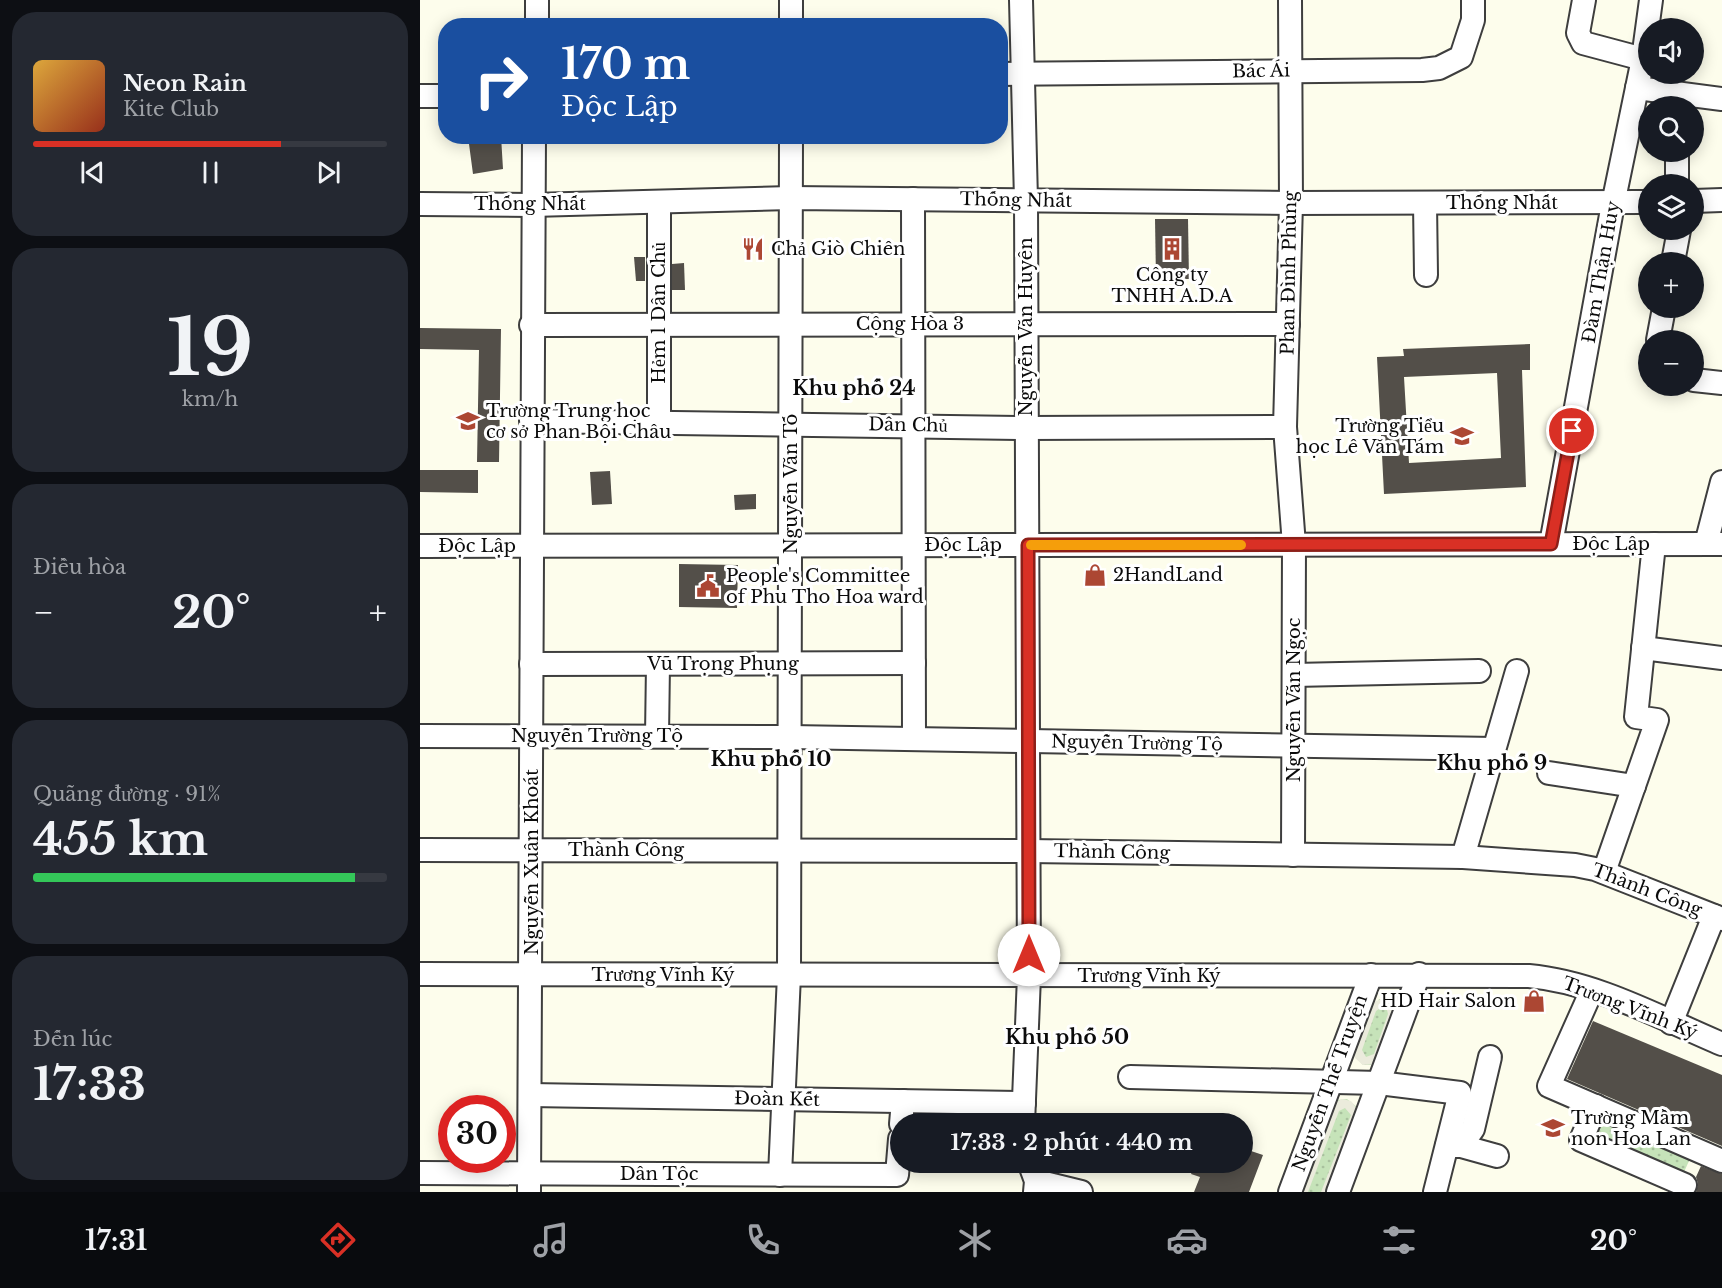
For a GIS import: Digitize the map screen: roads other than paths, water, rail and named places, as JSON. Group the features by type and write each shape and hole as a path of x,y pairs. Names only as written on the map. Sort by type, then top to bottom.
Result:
{"street":[{"path":"537,0 537,18"},
{"path":"791,0 791,18"},
{"name":"Nguyễn Văn Huyên","path":"1021,0 1011,74 1026,200 1029,976 1024,1113"},
{"name":"Phan Đình Phùng","path":"1290,0 1291,203 1286,427 1294,545"},
{"name":"Bác Ái","path":"1011,74 1439,68 1461,57 1473,20 1473,0"},
{"path":"1584,0 1578,33 1583,43 1638,58"},
{"name":"Đàm Thận Huy","path":"1649,18 1651,0"},
{"name":"Đàm Thận Huy","path":"1551,544 1613,204 1638,83"},
{"path":"1637,88 1722,99"},
{"path":"420,96 438,96"},
{"name":"Nguyễn Xuân Khoát","path":"529,1183 532,975 531,325 534,144"},
{"name":"Nguyễn Văn Tố","path":"780,1175 789,975 791,144"},
{"name":"Thống Nhất","path":"420,204 532,205 792,198 1291,203 1638,203"},
{"path":"913,199 914,739"},
{"path":"1704,201 1722,200"},
{"name":"Hẻm 1 Dân Chủ","path":"659,202 659,424"},
{"path":"1425,203 1426,275"},
{"name":"Cộng Hòa 3","path":"531,325 659,327 1027,323 1288,324"},
{"path":"1704,381 1722,383"},
{"name":"Dân Chủ","path":"531,421 1026,428 1286,427"},
{"path":"1714,544 1722,482"},
{"path":"1604,872 1657,720 1636,717 1654,544"},
{"name":"Độc Lập","path":"420,546 1714,544"},
{"name":"Nguyễn Văn Ngọc","path":"1293,855 1294,545"},
{"path":"1643,648 1722,658"},
{"name":"Vũ Trọng Phụng","path":"531,664 914,663"},
{"path":"657,736 658,664"},
{"path":"1463,857 1517,670"},
{"path":"1294,675 1479,671"},
{"name":"Nguyễn Trường Tộ","path":"420,735 791,737 1494,749"},
{"path":"1549,773 1634,786"},
{"name":"Thành Công","path":"420,850 1028,851 1463,857 1575,865 1604,872 1718,917"},
{"path":"1671,1023 1718,917"},
{"name":"Trương Vĩnh Ký","path":"420,974 1029,976 1419,974 1529,976 1559,980 1592,990 1722,1044"},
{"path":"1338,1192 1419,974"},
{"name":"Nguyễn Thế Truyện","path":"1290,1192 1371,975"},
{"path":"1592,990 1550,1086 1722,1161"},
{"path":"1454,1146 1473,1129 1490,1057"},
{"path":"1130,1077 1378,1083 1460,1093 1454,1146 1435,1192"},
{"name":"Đoàn Kết","path":"530,1095 903,1101 1024,1113"},
{"path":"902,1113 903,1101"},
{"path":"1596,1106 1581,1140 1684,1189 1700,1151"},
{"path":"1454,1146 1497,1156"},
{"name":"Dân Tộc","path":"420,1173 529,1183 780,1175 897,1175 897,1173"},
{"path":"1033,1178 1081,1192"}],"place":[{"name":"Chả Giò Chiên","path":"753,249"},
{"name":"Công ty TNHH A.D.A","path":"1172,249"},
{"name":"Trường Trung học cơ sở Phan Bội Châu","path":"468,421"},
{"name":"Trường Tiểu học Lê Văn Tám","path":"1462,436"},
{"name":"2HandLand","path":"1095,575"},
{"name":"People's Committee of Phu Tho Hoa ward","path":"708,586"},
{"name":"HD Hair Salon","path":"1534,1001"},
{"name":"Trường Mầm non Hoa Lan","path":"1553,1128"}],"district":[{"name":"Khu phố 24","path":"854,388"},
{"name":"Khu phố 10","path":"771,759"},
{"name":"Khu phố 9","path":"1492,763"},
{"name":"Khu phố 50","path":"1067,1037"}]}
